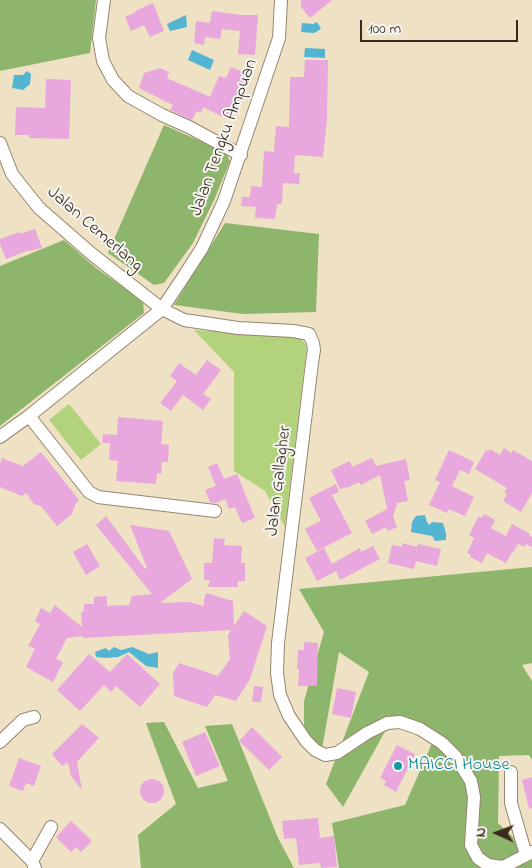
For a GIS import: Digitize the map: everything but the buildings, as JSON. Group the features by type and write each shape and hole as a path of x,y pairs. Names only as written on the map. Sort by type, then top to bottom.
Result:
{"street":[{"path":"104,0 99,38 103,61 113,80 128,96 241,155"},
{"name":"Jalan Tengku Ampuan","path":"0,437 29,416 162,309 202,248 224,201 280,38 281,0"},
{"name":"Jalan Cemerlang","path":"0,143 12,174 39,208 93,255 162,309"},
{"name":"Jalan Gallagher","path":"162,309 184,320 238,328 293,331 308,334 313,343 314,350 278,643 277,673 280,695 289,716 306,741 315,750 325,754 337,753 368,732 387,723 400,722 420,729 442,743 455,756 470,781 474,797 471,845 478,858 488,865 503,866 529,854"},
{"path":"29,416 89,492 98,498 215,510"},
{"path":"0,742 28,715"},
{"path":"510,772 511,803 529,854"},
{"path":"0,829 33,865 51,826"}],"green space":[{"path":"0,0 96,0 90,53 0,71"},
{"path":"164,125 225,152 230,161 215,198 193,243 164,283 154,285 108,253"},
{"path":"225,223 319,234 316,312 243,314 174,305"},
{"path":"64,240 96,268 143,301 144,313 0,426 0,266"},
{"path":"194,330 300,338 307,346 285,527 265,491 234,471 234,372"},
{"path":"69,404 101,444 81,460 49,420"},
{"path":"532,567 532,663 522,665 532,681 532,760 529,755 499,756 498,823 513,837 524,864 532,860 532,868 339,868 332,823 405,805 436,734 392,719 343,807 326,784 369,672 339,652 322,749 304,735 304,701 324,632 299,589"},
{"path":"164,722 198,788 228,781 205,726 232,724 278,838 294,868 141,868 138,835 176,804 146,723"}],"water":[{"path":"186,15 187,27 170,31 167,24"},
{"path":"317,22 321,29 314,33 301,32 302,23 313,24"},
{"path":"305,48 325,49 325,58 304,57"},
{"path":"192,50 214,60 210,70 188,60"},
{"path":"27,71 31,74 30,84 23,90 12,88 14,75 23,75"},
{"path":"425,515 429,525 432,522 443,523 446,540 435,541 432,536 411,532 412,522 416,516"},
{"path":"114,647 121,650 132,647 149,654 158,652 158,668 146,666 129,652 118,657 96,657 95,652 106,648 109,651"}],"place":[{"name":"MAICCI House","path":"398,766"}]}
